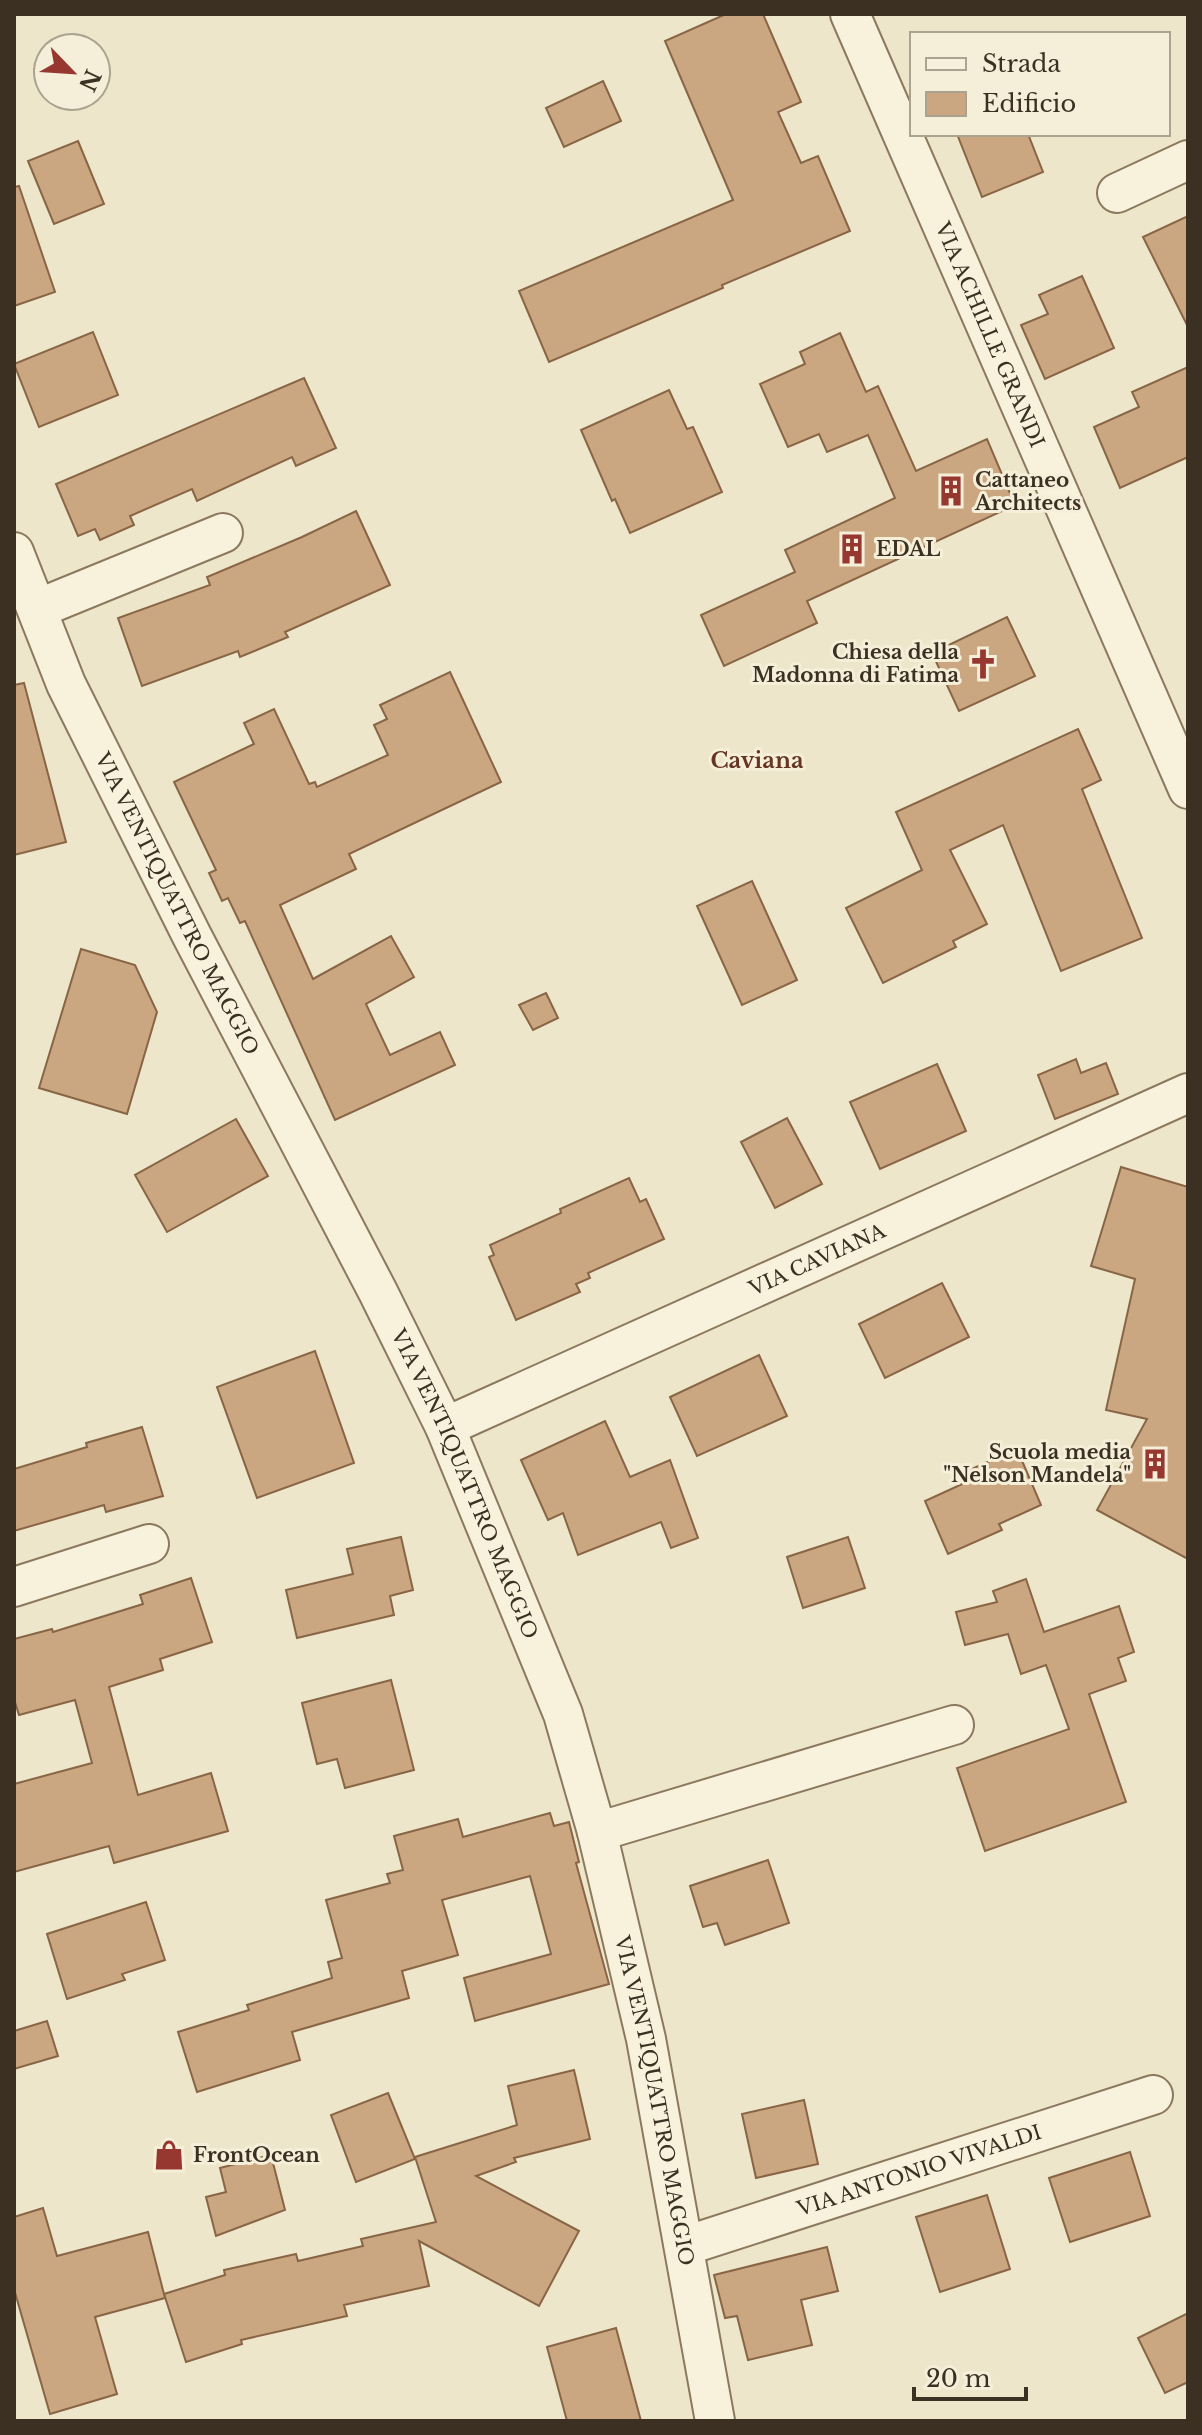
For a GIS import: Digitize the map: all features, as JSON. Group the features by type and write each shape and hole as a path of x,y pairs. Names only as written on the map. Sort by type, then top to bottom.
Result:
{"street":[{"name":"VIA ACHILLE GRANDI","path":"850,14 1188,789"},
{"path":"1117,193 1188,160"},
{"path":"37,609 223,533"},
{"name":"VIA VENTIQUATTRO MAGGIO","path":"14,552 66,684 445,1427 563,1714 597,1832 646,2039 715,2421"},
{"name":"VIA CAVIANA","path":"445,1427 1188,1093"},
{"path":"14,1587 149,1544"},
{"path":"597,1832 954,1725"},
{"name":"VIA ANTONIO VIVALDI","path":"685,2246 1153,2095"}],"building":[{"path":"726,14 763,14 801,102 778,112 801,163 818,156 850,231 549,362 519,291 733,200 665,41"},
{"path":"603,81 621,121 564,147 546,108"},
{"path":"958,136 1029,136 1043,172 982,197"},
{"path":"78,141 104,204 54,224 28,161"},
{"path":"19,186 55,292 14,306 14,187"},
{"path":"1188,216 1188,327 1143,237"},
{"path":"1082,276 1114,348 1045,379 1021,325 1048,314 1039,295"},
{"path":"93,332 118,395 39,427 14,364"},
{"path":"840,333 866,392 878,386 916,471 987,439 1015,505 807,601 817,623 724,666 701,615 795,572 785,550 895,498 868,435 827,452 819,434 788,447 760,384 805,364 800,352"},
{"path":"1188,367 1188,457 1120,488 1094,427 1139,407 1132,392"},
{"path":"304,378 336,448 296,466 292,457 197,501 192,489 130,516 134,525 100,540 95,529 78,536 56,484"},
{"path":"669,390 687,429 693,427 722,492 630,533 615,499 612,501 581,430"},
{"path":"356,511 390,585 285,632 288,637 240,657 238,651 142,686 118,618 210,585 207,577"},
{"name":"Chiesa della Madonna di Fatima","path":"1007,617 1035,676 959,711 932,653"},
{"path":"450,672 501,782 349,854 356,869 280,905 313,979 391,936 414,977 366,1004 390,1055 440,1032 455,1065 335,1120 245,921 240,923 228,898 222,901 209,873 216,870 174,782 254,744 244,723 274,709 309,784 315,782 317,787 388,755 374,725 387,719 380,705"},
{"path":"24,683 66,842 14,855 14,685"},
{"path":"1078,729 1101,780 1082,789 1142,938 1061,971 1003,825 950,850 987,924 953,941 956,947 883,983 846,908 922,870 896,812"},
{"path":"752,881 797,980 742,1005 697,906"},
{"path":"81,949 135,965 157,1012 127,1114 39,1088"},
{"path":"546,993 558,1018 533,1030 519,1005"},
{"path":"1076,1059 1081,1073 1106,1063 1118,1094 1055,1119 1038,1075"},
{"path":"937,1064 966,1131 880,1169 850,1102"},
{"path":"787,1118 822,1184 775,1208 741,1142"},
{"path":"236,1119 268,1176 167,1232 135,1175"},
{"path":"1121,1167 1188,1187 1188,1559 1097,1510 1147,1419 1106,1410 1135,1279 1091,1266"},
{"path":"629,1178 640,1202 646,1199 664,1239 588,1273 590,1278 576,1284 580,1292 516,1320 489,1257 494,1255 490,1245"},
{"path":"942,1283 969,1337 885,1378 859,1324"},
{"path":"315,1351 354,1463 257,1498 217,1387"},
{"path":"759,1355 787,1416 697,1456 670,1397"},
{"path":"605,1421 630,1477 670,1460 698,1538 671,1548 661,1522 578,1555 563,1513 548,1520 521,1460"},
{"path":"142,1427 163,1496 106,1512 104,1505 14,1531 14,1469"},
{"path":"1017,1449 1041,1505 999,1524 1002,1530 948,1554 925,1501 971,1480 967,1471"},
{"path":"401,1537 413,1590 390,1596 394,1615 297,1638 286,1590 353,1574 347,1549"},
{"path":"848,1537 865,1588 803,1608 787,1557"},
{"path":"191,1578 212,1642 160,1659 163,1670 109,1687 138,1795 211,1773 228,1831 114,1863 109,1846 14,1872 14,1784 92,1763 75,1700 19,1715 14,1699 14,1639 52,1629 53,1632 143,1604 140,1595"},
{"path":"1026,1579 1044,1632 1119,1606 1134,1652 1118,1658 1126,1681 1089,1694 1126,1802 985,1851 957,1768 1069,1729 1046,1665 1021,1674 1008,1634 965,1645 956,1612 997,1602 993,1591"},
{"path":"391,1680 414,1770 345,1788 337,1759 317,1764 302,1703"},
{"path":"550,1813 554,1826 569,1822 579,1862 576,1863 609,1984 475,2021 464,1978 551,1954 530,1876 442,1900 458,1955 402,1971 409,1998 292,2032 300,2060 197,2092 178,2032 249,2010 247,2005 332,1978 328,1962 342,1958 326,1900 390,1883 387,1874 403,1870 394,1836 458,1819 463,1837"},
{"path":"768,1860 789,1923 725,1945 717,1923 703,1927 690,1886"},
{"path":"146,1902 165,1960 122,1974 125,1980 67,1999 47,1934"},
{"path":"47,2021 58,2056 14,2069 14,2031"},
{"path":"574,2070 590,2139 514,2158 516,2162 476,2176 579,2231 539,2306 419,2241 429,2286 344,2305 347,2316 241,2340 242,2344 186,2362 164,2294 225,2275 224,2270 296,2254 298,2261 363,2246 361,2239 436,2222 415,2157 517,2125 508,2086"},
{"path":"388,2093 415,2159 356,2182 331,2115"},
{"path":"804,2100 818,2164 756,2178 742,2114"},
{"path":"1130,2152 1150,2216 1070,2242 1049,2178"},
{"path":"271,2155 285,2210 216,2236 206,2197 226,2192 220,2168"},
{"path":"987,2195 1010,2269 940,2292 916,2217"},
{"path":"43,2208 57,2256 148,2232 165,2298 95,2317 117,2394 50,2414 14,2289 14,2217"},
{"path":"827,2247 838,2291 801,2300 812,2345 748,2360 737,2316 725,2318 714,2275"},
{"path":"1188,2313 1188,2382 1165,2393 1138,2338"},
{"path":"616,2328 641,2421 567,2421 547,2347"}],"place":[{"name":"Cattaneo Architects","path":"951,491"},
{"name":"EDAL","path":"852,549"},
{"name":"Chiesa della Madonna di Fatima","path":"983,664"},
{"name":"Scuola media \"Nelson Mandela\"","path":"1155,1464"},
{"name":"FrontOcean","path":"169,2155"}],"district":[{"name":"Caviana","path":"757,760"}]}
